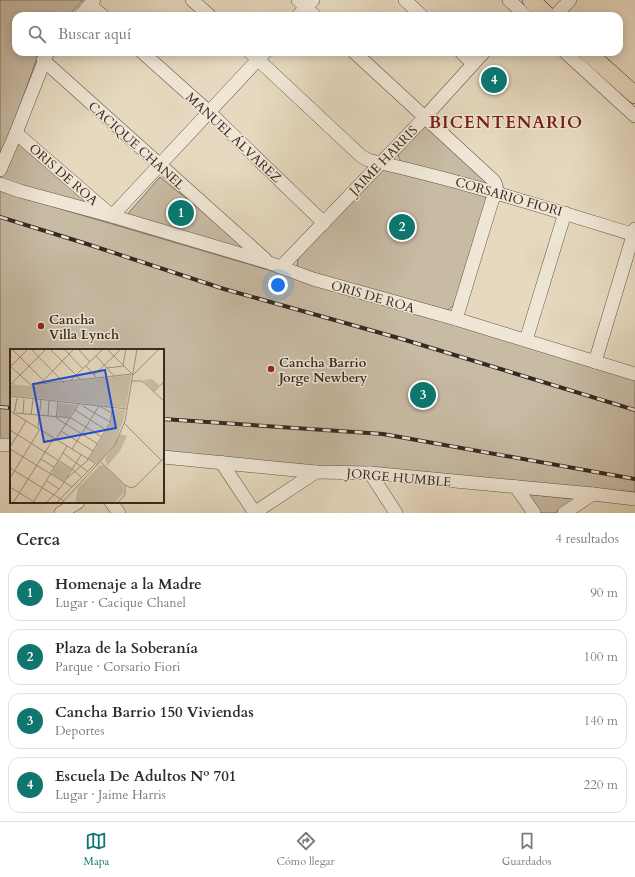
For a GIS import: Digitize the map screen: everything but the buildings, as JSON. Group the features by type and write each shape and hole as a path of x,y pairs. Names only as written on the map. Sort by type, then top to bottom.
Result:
{"main road":[{"path":"591,56 635,95"}],"street":[{"path":"192,0 206,12"},
{"path":"405,0 418,12"},
{"path":"509,0 526,9"},
{"path":"559,12 570,0"},
{"path":"83,12 92,2 100,12"},
{"path":"0,170 46,56"},
{"name":"CACIQUE CHANEL","path":"46,56 159,165 267,262"},
{"name":"MANUEL ÁLVAREZ","path":"146,56 208,112 324,223"},
{"path":"112,216 208,112 257,56"},
{"name":"CORSARIO FIORI","path":"259,56 361,156 368,160 448,178 496,194 634,233"},
{"path":"358,56 494,181 497,186 496,194 492,201 456,319"},
{"path":"465,56 473,64"},
{"name":"JAIME HARRIS","path":"281,267 425,117 480,56"},
{"path":"569,56 635,116"},
{"name":"ORIS DE ROA","path":"16,133 112,216"},
{"name":"ORIS DE ROA","path":"0,184 267,262 313,279 456,319 635,374"},
{"path":"526,340 565,213"},
{"path":"595,362 634,233"},
{"path":"0,444 10,445"},
{"name":"JORGE HUMBLE","path":"164,457 316,472 370,473 635,499"},
{"path":"220,462 254,513 316,472"},
{"path":"370,473 396,513"},
{"path":"516,487 534,513"},
{"path":"564,513 593,494"},
{"path":"61,513 76,503"},
{"path":"112,503 119,513"}],"shaded area":[{"path":"0,0 83,0 72,12 12,12 12,56 38,56 12,129 0,157"},
{"path":"424,125 491,186 401,162 398,156 400,150"},
{"path":"19,142 92,205 1,180 0,176"},
{"path":"384,168 484,195 487,200 455,302 449,309 443,311 301,269 297,265 299,255"},
{"path":"160,177 246,247 244,250 126,216"},
{"path":"0,191 635,379 635,492 164,454 164,349 10,349 10,442 0,441"},
{"path":"526,494 575,499 555,513 540,513"}],"railway":[{"path":"0,217 224,289 402,339 635,410"},
{"path":"0,407 10,408"},
{"path":"164,419 383,434 635,479"}],"place":[{"name":"Escuela De Adultos Nº 701","path":"494,80"},
{"name":"Homenaje a la Madre","path":"181,213"},
{"name":"Plaza de la Soberanía","path":"402,227"},
{"name":"Cancha Villa Lynch","path":"41,326"},
{"name":"Cancha Barrio Jorge Newbery","path":"271,369"},
{"name":"Cancha Barrio 150 Viviendas","path":"423,395"}],"district":[{"name":"BICENTENARIO","path":"506,122"}]}
